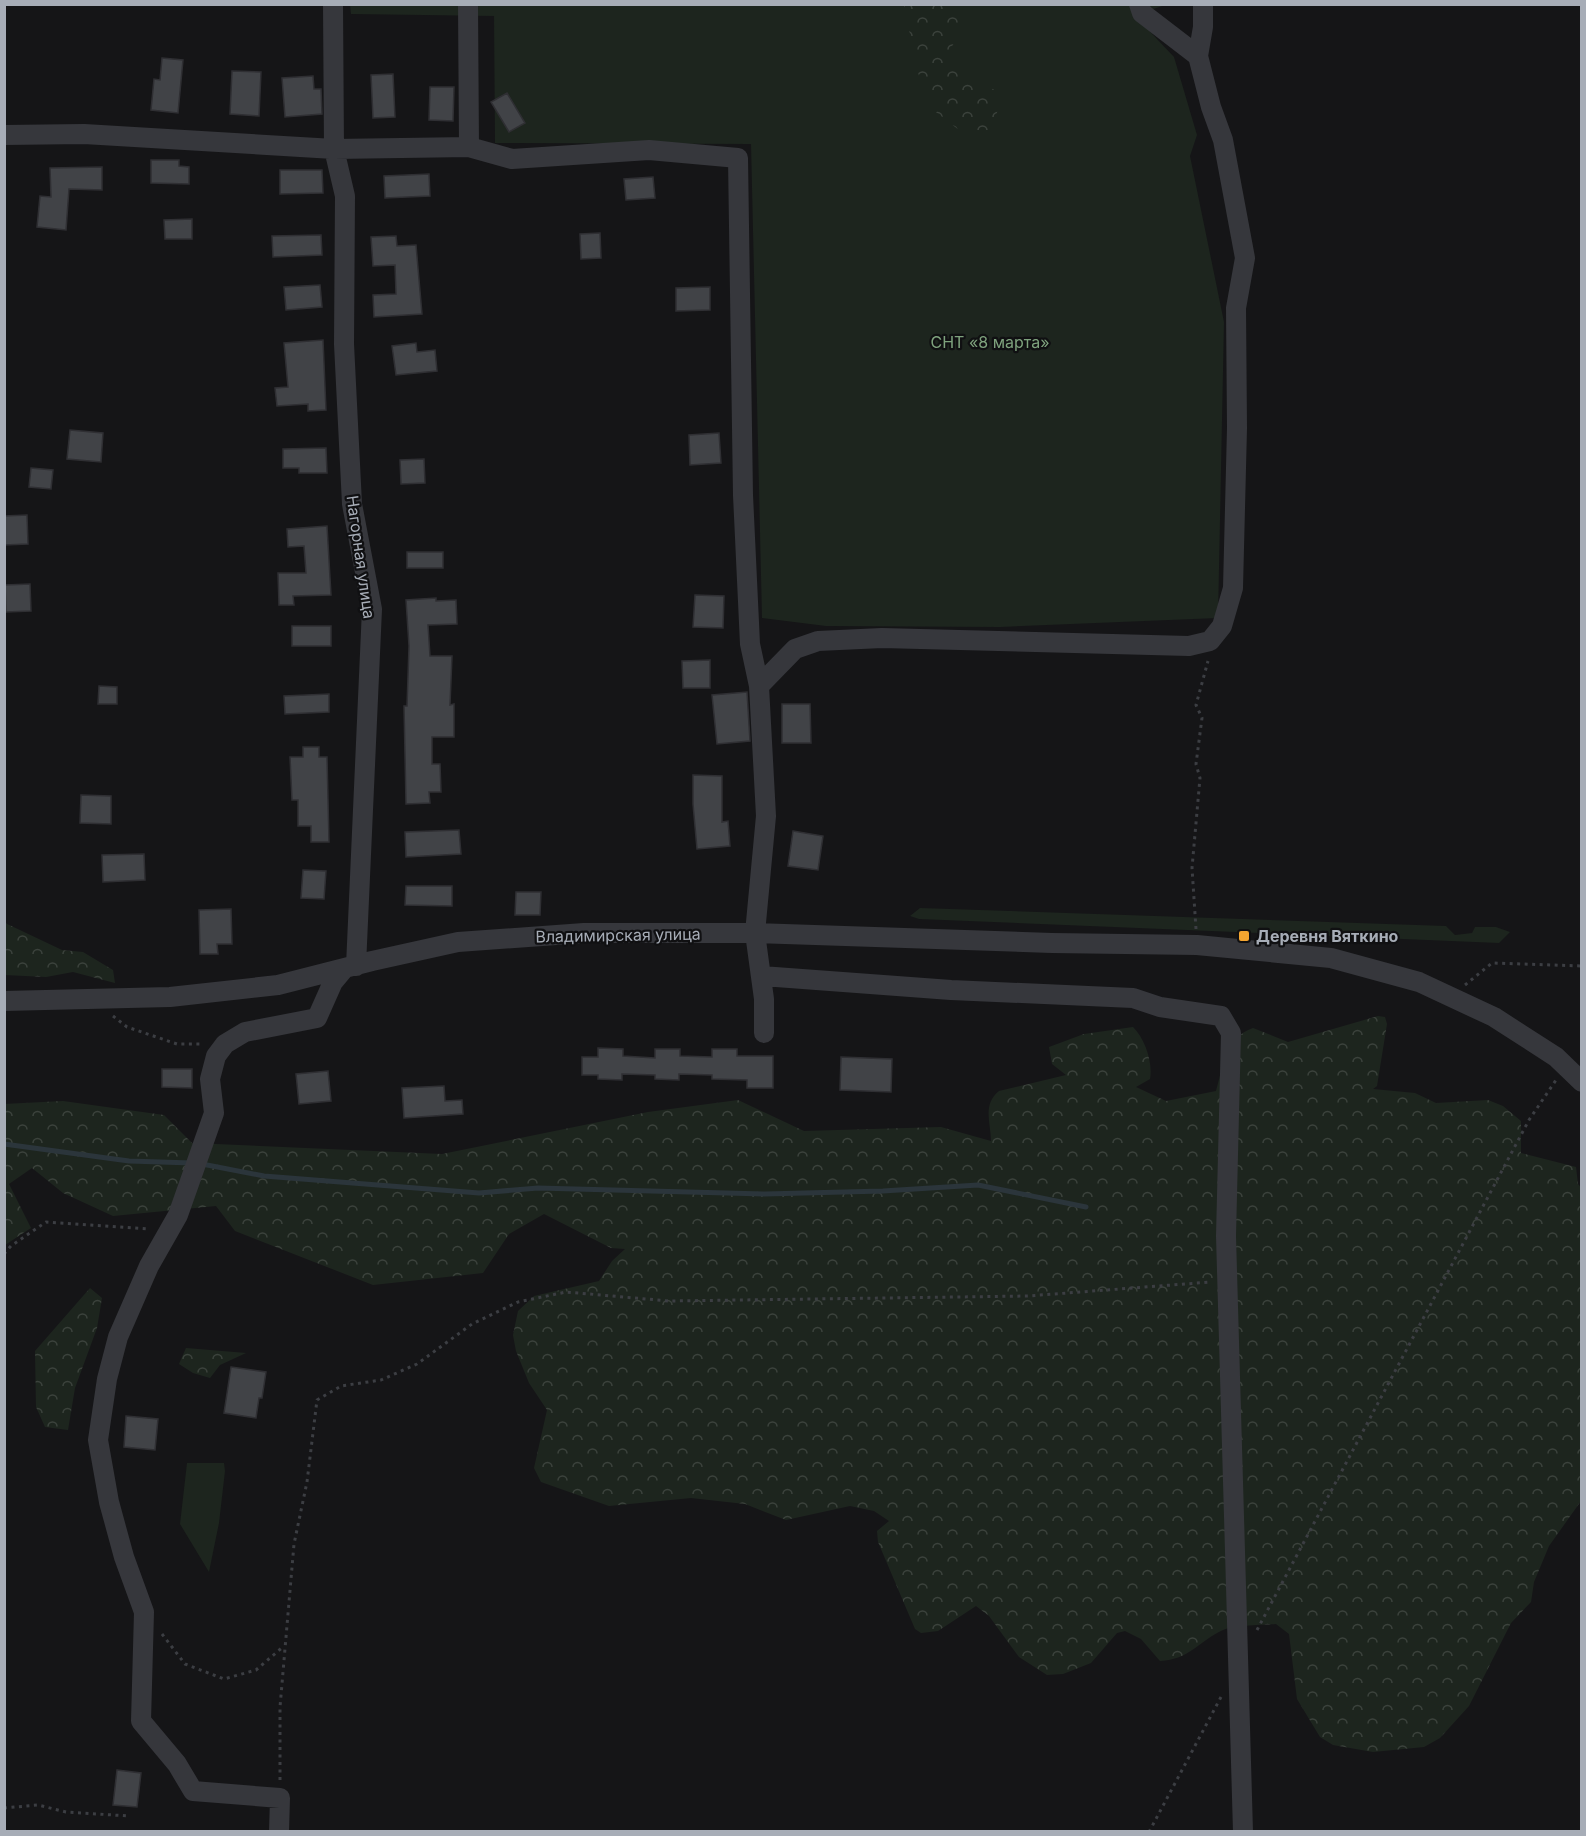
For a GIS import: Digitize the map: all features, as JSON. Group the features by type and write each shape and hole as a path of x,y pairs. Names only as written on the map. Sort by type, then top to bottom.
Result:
{"street":[{"name":"Нагорная улица","path":"333,4 334,149 345,196 344,344 352,504 372,609 350,968"},
{"path":"468,4 469,147"},
{"path":"1139,4 1142,13 1198,56"},
{"path":"759,686 795,649 818,641 882,638 1190,646 1210,641 1222,626 1233,588 1237,428 1236,308 1245,258 1223,140 1211,107 1198,56 1203,27 1203,4"},
{"path":"4,135 84,134 334,149 469,147 512,159 649,150 738,158 744,518 750,644 759,686 766,816 754,933 764,999 764,1033"},
{"name":"Владимирская улица","path":"4,1001 170,998 278,985 458,942 584,933 754,933 1197,945 1331,958 1419,982 1494,1017 1556,1057 1581,1082"},
{"path":"279,1832 280,1798 194,1791 177,1764 141,1721 144,1612 123,1557 109,1502 98,1440 107,1378 118,1337 149,1266 178,1215 214,1113 210,1079 216,1056 225,1044 245,1032 317,1018 333,982 350,968"},
{"path":"760,976 951,990 1133,998 1160,1007 1221,1016 1231,1033 1226,1236 1243,1832"}],"path":[{"path":"1197,945 1192,868 1200,778 1196,764 1202,718 1196,705 1207,667 1210,641"},
{"path":"1451,997 1492,963 1581,966"},
{"path":"112,1015 127,1027 177,1044 225,1044"},
{"path":"1255,1633 1529,1120 1565,1066"},
{"path":"4,1254 11,1246 46,1222 148,1229 178,1215"},
{"path":"280,1798 280,1707 294,1544 307,1482 317,1400 340,1386 381,1380 417,1364 472,1324 518,1302 566,1292 669,1301 1028,1296 1227,1281"},
{"path":"144,1612 184,1664 224,1679 256,1670 285,1646"},
{"path":"1149,1832 1222,1696"},
{"path":"4,1808 38,1805 66,1812 129,1816"}],"green space":[{"path":"906,4 956,5 961,21 961,31 946,55 948,61 959,72 995,90 998,110 990,130 959,130 932,109 918,73 904,6"},
{"name":"СНТ «8 марта»","path":"350,5 1165,5 1142,13 1138,19 1174,57 1197,135 1190,156 1224,322 1218,618 1000,627 826,626 762,618 751,144 495,143 494,16 351,14"},
{"path":"920,908 1446,926 1455,935 1472,933 1475,927 1496,927 1510,932 1499,943 919,919 910,916"},
{"path":"5,923 62,950 83,952 113,970 115,983 73,972 46,977 5,975"},
{"path":"1378,1016 1385,1017 1387,1024 1377,1086 1373,1089 1415,1093 1436,1103 1488,1100 1503,1106 1521,1121 1521,1153 1576,1167 1578,1184 1582,1189 1581,1501 1549,1546 1534,1582 1531,1602 1511,1623 1469,1706 1440,1738 1424,1747 1373,1752 1333,1745 1320,1737 1297,1699 1289,1634 1276,1624 1228,1628 1179,1657 1160,1661 1141,1639 1125,1631 1117,1633 1091,1663 1063,1674 1047,1675 1019,1657 989,1616 976,1606 938,1631 921,1633 915,1629 878,1542 877,1531 889,1521 874,1511 850,1506 786,1520 745,1504 691,1498 609,1506 541,1482 534,1468 547,1410 529,1383 516,1351 513,1335 518,1311 534,1296 599,1281 612,1261 625,1249 611,1248 544,1214 509,1234 483,1273 373,1285 235,1231 216,1206 113,1216 63,1193 32,1168 9,1184 31,1228 5,1245 4,1104 63,1101 164,1115 192,1143 442,1154 648,1112 738,1100 804,1131 941,1127 991,1141 989,1108 994,1096 999,1091 1066,1075 1052,1064 1049,1047 1084,1034 1133,1027 1144,1044 1151,1072 1150,1079 1136,1087 1166,1101 1216,1091 1231,1046 1244,1032 1253,1028 1288,1042"},
{"path":"90,1288 102,1298 97,1328 75,1388 68,1430 45,1427 36,1407 35,1351"},
{"path":"186,1348 246,1353 220,1365 210,1378 193,1373 179,1364"},
{"path":"187,1463 224,1463 219,1523 209,1572 180,1524"}],"building":[{"path":"162,58 183,60 178,113 151,110 154,79 160,80"},
{"path":"232,71 261,72 259,116 230,114"},
{"path":"393,74 395,117 373,118 371,75"},
{"path":"313,76 314,89 321,89 322,114 285,117 282,78"},
{"path":"430,87 454,87 453,121 429,120"},
{"path":"507,93 525,123 509,132 491,102"},
{"path":"151,160 179,160 179,166 189,167 189,184 151,183"},
{"path":"102,167 102,190 69,189 66,230 37,227 40,196 51,197 50,168"},
{"path":"280,170 322,170 323,193 280,194"},
{"path":"429,174 430,196 385,198 384,176"},
{"path":"653,177 655,198 626,200 624,179"},
{"path":"192,219 192,239 165,239 164,220"},
{"path":"600,233 601,258 581,259 580,234"},
{"path":"321,235 322,255 273,257 272,236"},
{"path":"396,236 397,246 416,245 422,314 374,317 373,295 396,294 395,265 373,266 371,237"},
{"path":"320,285 322,307 286,310 284,287"},
{"path":"710,287 710,310 676,311 676,288"},
{"path":"323,340 326,410 308,411 308,404 277,406 275,388 288,387 284,343"},
{"path":"416,343 417,352 435,350 437,371 396,375 392,346"},
{"path":"70,430 103,433 101,462 67,459"},
{"path":"719,433 721,463 690,465 689,435"},
{"path":"326,448 327,473 299,473 299,468 283,468 283,449"},
{"path":"424,459 425,483 401,484 400,460"},
{"path":"31,468 53,470 51,489 29,487"},
{"path":"27,515 28,544 4,545 4,516"},
{"path":"327,526 331,595 293,596 294,605 279,605 278,573 306,573 304,546 288,547 287,529"},
{"path":"407,552 443,552 443,568 407,568"},
{"path":"30,584 31,611 6,612 5,585"},
{"path":"695,595 724,596 723,628 693,627"},
{"path":"436,598 436,601 456,600 457,624 428,625 430,656 452,656 450,705 454,704 454,737 432,737 432,764 440,764 441,792 429,792 430,803 406,804 404,706 407,706 409,646 406,600"},
{"path":"292,626 331,626 331,646 292,646"},
{"path":"710,660 710,688 683,688 682,661"},
{"path":"99,686 117,687 117,704 98,704"},
{"path":"747,692 750,741 717,744 712,695"},
{"path":"329,694 329,712 285,714 284,696"},
{"path":"782,704 810,704 811,743 782,743"},
{"path":"303,747 319,747 319,757 327,757 329,842 311,842 311,826 298,826 298,800 292,800 290,757 303,757"},
{"path":"693,775 722,776 722,822 728,821 730,846 697,849"},
{"path":"81,795 111,796 111,824 80,823"},
{"path":"459,830 461,854 406,857 405,832"},
{"path":"793,831 823,836 818,870 788,866"},
{"path":"144,854 145,880 103,882 102,855"},
{"path":"303,870 326,871 324,899 301,898"},
{"path":"406,886 452,886 452,906 405,905"},
{"path":"516,892 541,892 540,915 515,915"},
{"path":"231,909 232,944 217,944 218,954 200,954 199,910"},
{"path":"598,1048 623,1049 623,1056 655,1058 655,1049 680,1049 680,1056 712,1057 712,1049 737,1049 737,1056 773,1056 773,1088 747,1088 747,1080 712,1079 712,1075 679,1074 679,1080 655,1079 655,1075 622,1074 622,1080 598,1079 598,1075 582,1075 582,1057 598,1057"},
{"path":"841,1057 892,1059 891,1092 840,1090"},
{"path":"162,1069 192,1069 192,1088 162,1087"},
{"path":"328,1071 331,1101 299,1104 296,1074"},
{"path":"444,1086 445,1101 462,1100 463,1114 404,1118 402,1088"},
{"path":"231,1367 266,1372 256,1418 224,1413"},
{"path":"126,1416 158,1419 155,1450 124,1447"},
{"path":"117,1770 141,1773 137,1807 113,1805"}],"waterway":[{"path":"4,1144 129,1161 192,1163"},
{"path":"202,1164 264,1176 479,1193 538,1188 765,1194 883,1191 978,1185 1086,1207"}],"place":[{"name":"Деревня Вяткино","path":"1244,936"}]}
